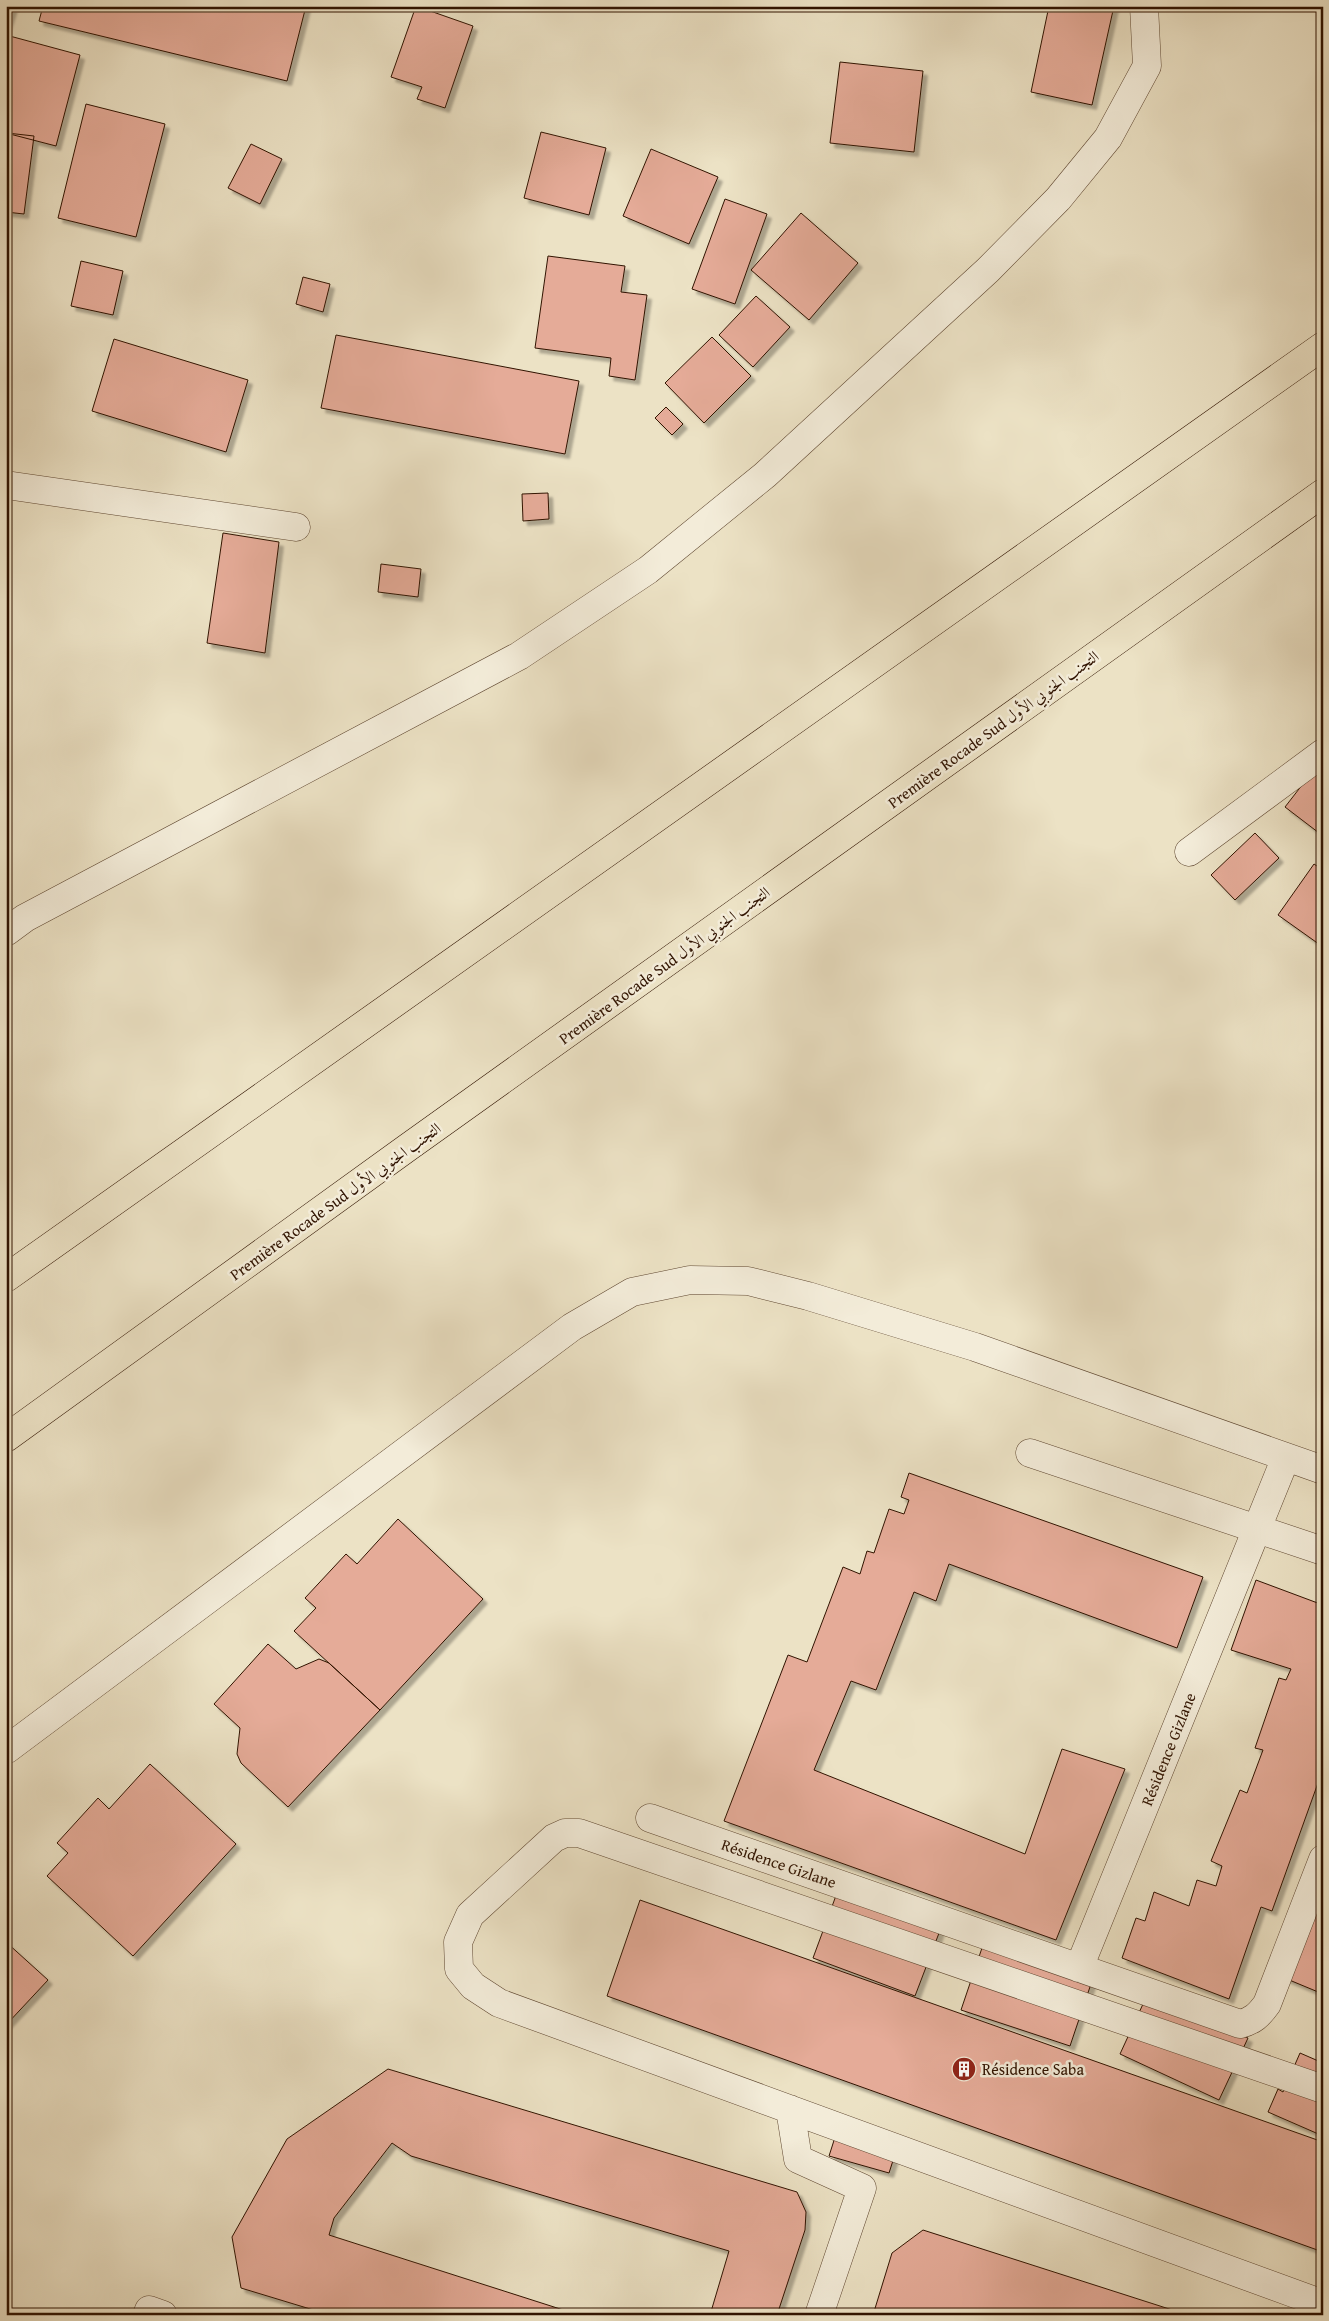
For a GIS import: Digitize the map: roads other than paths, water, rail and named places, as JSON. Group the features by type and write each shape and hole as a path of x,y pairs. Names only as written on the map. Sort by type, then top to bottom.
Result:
{"highway":[{"path":"6,1278 1323,346"},
{"name":"Première Rocade Sud التجنب الجنوبي الأول","path":"6,1438 416,1142 1323,494"}],"street":[{"path":"13,920 519,656 648,570 765,475 988,270 1058,198 1108,138 1147,66 1144,6"},
{"path":"6,485 296,528"},
{"path":"1189,852 1323,754"},
{"path":"6,1750 572,1327 632,1292 690,1280 748,1281 808,1296 975,1347 1323,1470"},
{"path":"1030,1452 1323,1551"},
{"name":"Résidence Gizlane","path":"1079,1968 1286,1457"},
{"name":"Résidence Gizlane","path":"650,1818 1240,2024 1250,2022 1260,2014 1267,2004 1323,1859"},
{"path":"1323,2089 579,1833 565,1833 554,1838 470,1915 458,1942 459,1969 473,1986 498,2003 1323,2304"},
{"path":"790,2109 798,2159 862,2188 819,2315"},
{"path":"147,2315 149,2310 163,2315"}],"place":[{"name":"Résidence Saba","path":"964,2069"}]}
